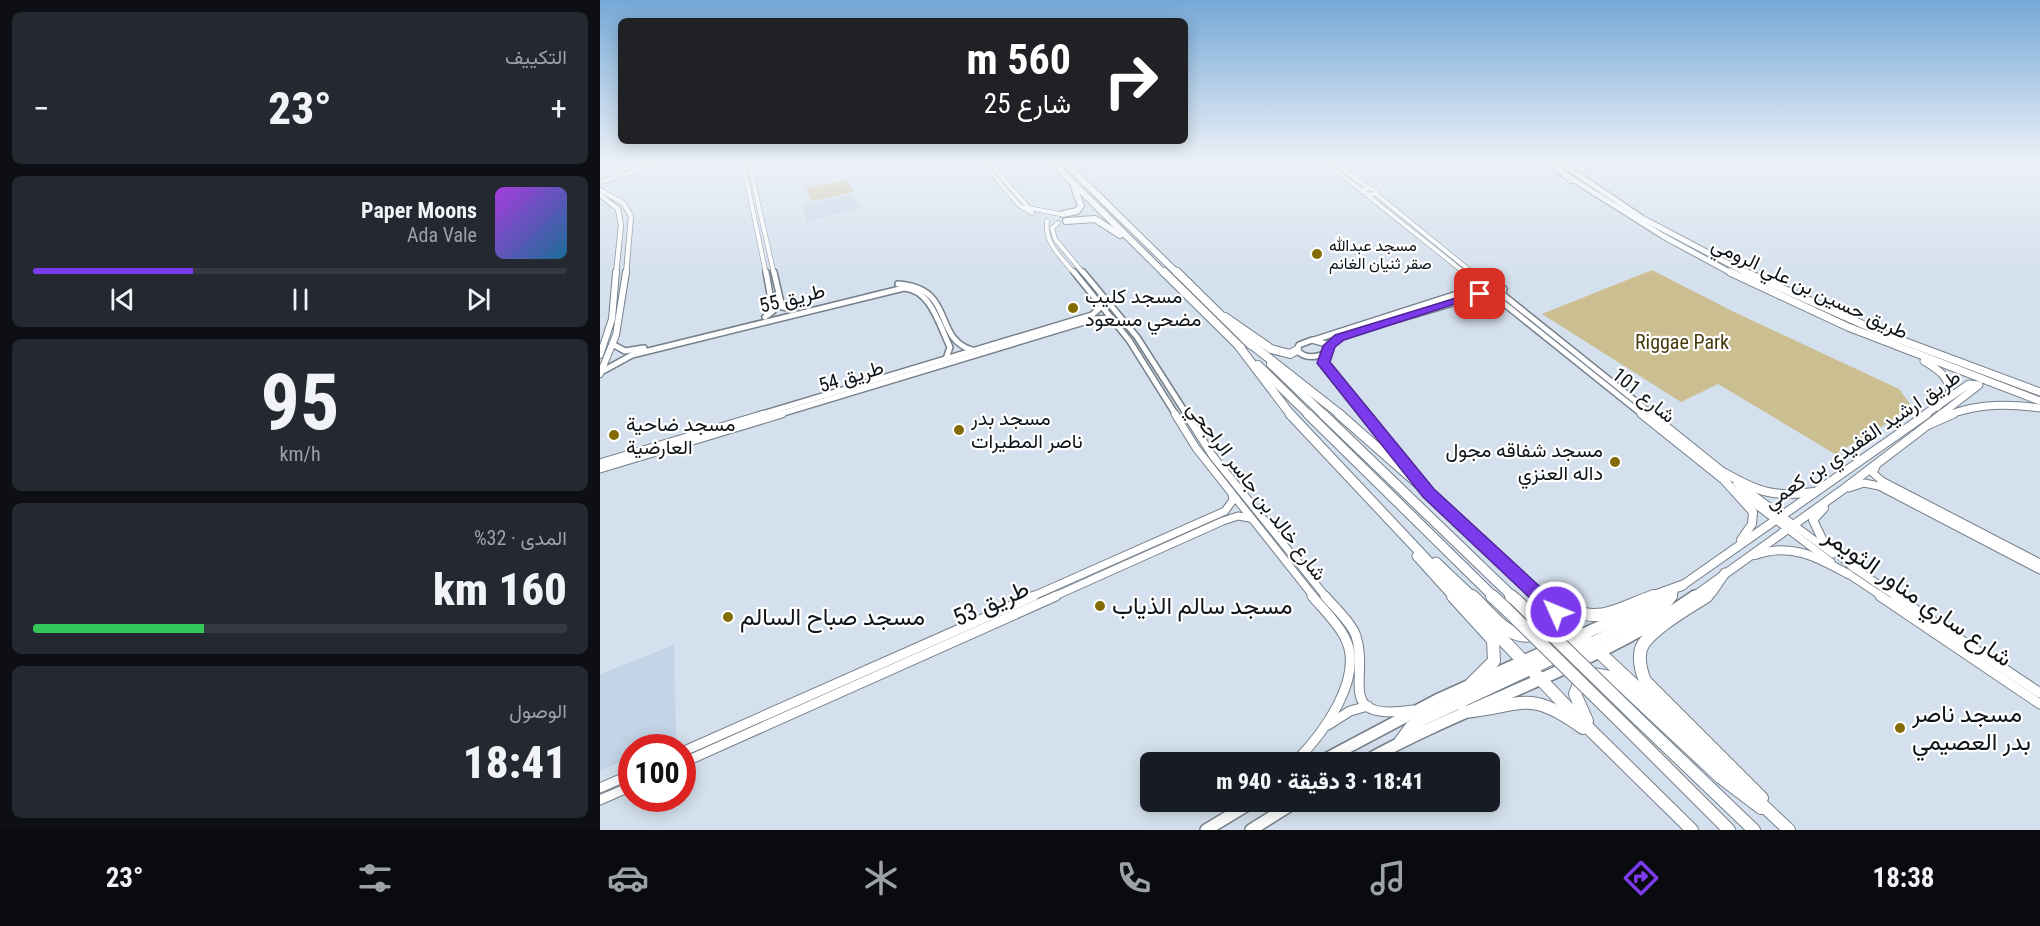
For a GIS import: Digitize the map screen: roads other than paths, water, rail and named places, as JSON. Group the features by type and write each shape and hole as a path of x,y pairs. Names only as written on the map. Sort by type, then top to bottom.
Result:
{"highway":[{"path":"1081,202 1082,214 1088,218"},
{"path":"1093,202 1142,251 1517,601 1754,830"},
{"path":"1106,202 1219,314 1242,343 1288,412 1405,538 1613,753 1692,830"},
{"path":"1063,216 1080,209"},
{"path":"1063,216 1100,220 1142,251"},
{"path":"1219,314 1238,324 1278,354 1291,354 1297,350"},
{"path":"1242,343 1313,391 1429,493 1543,600 1594,642 1789,830"},
{"path":"1242,343 1729,830"},
{"path":"1327,351 1324,363 1327,368 1429,493"},
{"path":"1405,538 1435,561 1512,634 1525,639 1541,634 1551,626 1552,616 1543,600"},
{"path":"1405,538 1427,569 1493,640 1494,661 1469,686"},
{"path":"1485,544 1554,602 1584,615 1596,617 1611,613 1683,585"},
{"path":"1730,569 1712,592 1647,638 1640,648 1641,669 1645,681 1740,774 1776,818"},
{"path":"1400,741 1410,728 1435,712 1534,669 1574,648 1581,641 1594,642 1662,607 1673,593"},
{"path":"1601,740 1577,706 1574,692 1576,683 1585,676 1597,673 1610,677 1624,687 1741,795 1776,818"},
{"path":"1464,712 1482,711 1524,699 1541,702 1566,715 1613,753"}],"main road":[{"path":"600,355 612,319 620,229 618,209 609,202"},
{"path":"601,373 614,345 625,298 630,216 621,202"},
{"name":"طريق حسين بن علي الرومي","path":"1605,202 1651,231 1778,296 1885,342 2040,401"},
{"name":"طريق حسين بن علي الرومي","path":"1619,202 1653,224 1757,277 1899,339 2040,393"},
{"path":"620,229 630,227"},
{"path":"619,239 628,238"},
{"path":"614,301 625,298"},
{"path":"1885,342 1920,359 1948,380 1950,393 1937,406"},
{"name":"طريق ارشيد القفيدي بن كعمي","path":"1534,669 1594,642 1665,617 1788,526 1845,488 1979,385 1969,384 1673,593"},
{"path":"1928,424 1967,407 2006,404 2040,408"},
{"path":"1725,477 1774,496 1818,491"},
{"path":"1725,477 1746,501 1753,516 1748,531 1725,555"},
{"path":"1830,498 1828,505 1815,517 1813,526 1822,541 1851,571"},
{"path":"1730,569 1766,550 1785,547 1807,552 1851,571"},
{"path":"1339,752 1419,709 1469,686 1534,669"},
{"path":"1381,752 1464,712 1534,669"},
{"path":"1206,830 1236,812"},
{"path":"1251,830 1280,812"}],"street":[{"path":"751,202 773,306 773,311 765,316"},
{"path":"758,202 781,304 784,308 795,309"},
{"path":"1017,202 1022,208 1047,220 1058,223 1063,216"},
{"path":"1023,202 1029,208 1063,216"},
{"path":"1376,202 1480,286"},
{"path":"1385,202 1477,276 1493,283"},
{"path":"1047,220 1063,216"},
{"name":"شارع خالد بن جاسر الراجحي","path":"1047,220 1046,238 1152,357 1192,426 1212,455 1328,597 1359,641 1356,686 1368,706"},
{"name":"شارع خالد بن جاسر الراجحي","path":"1058,223 1052,228 1055,239 1102,306 1142,357 1184,430 1345,636 1348,666 1339,704 1327,726 1304,752"},
{"path":"1407,226 1413,225"},
{"path":"1415,233 1422,232"},
{"path":"761,250 769,248"},
{"name":"طريق 55","path":"855,296 897,284 910,283 922,286 931,293 958,345"},
{"path":"1493,283 1302,343 1297,350 1309,358 1327,351 1334,340 1348,334 1487,295 1502,294"},
{"name":"شارع 101","path":"1493,283 1503,287 1502,294 1778,519"},
{"name":"شارع 101","path":"1480,286 1487,295 1725,477"},
{"name":"طريق 55","path":"601,373 618,361 642,350 765,316 897,288 920,291 950,346"},
{"name":"طريق 55","path":"614,345 625,351 642,350 846,298"},
{"path":"773,306 781,304"},
{"name":"طريق 54","path":"781,412 1088,319 1099,312 1102,306"},
{"name":"طريق 54","path":"600,469 624,459 975,350 1088,319 1112,318"},
{"path":"1314,340 1324,343 1327,351"},
{"path":"946,359 950,346 958,345 965,350 975,350"},
{"path":"1142,357 1147,360 1152,357"},
{"path":"1152,373 1161,370"},
{"path":"1184,430 1187,426 1192,426"},
{"name":"طريق 54","path":"600,463 624,459"},
{"path":"1879,460 1873,471 1880,480 2040,563"},
{"path":"1845,488 1864,483 1879,486 2040,570"},
{"path":"1221,517 1230,507 1233,500 1232,493"},
{"name":"طريق 53","path":"696,757 1033,608 1221,517"},
{"name":"طريق 53","path":"696,746 1008,607 1221,517 1251,518"},
{"name":"شارع ساري مناور الثويمر","path":"1778,519 2040,704"},
{"name":"شارع ساري مناور الثويمر","path":"1851,571 2040,693"},
{"path":"1317,600 1326,603 1328,597"},
{"path":"1029,598 1024,605 1033,608"},
{"path":"1008,607 1017,608 1014,616"},
{"path":"1327,726 1350,711 1368,706 1385,714 1419,709"},
{"path":"600,788 618,780"},
{"path":"600,800 617,792"}],"place":[{"name":"مسجد عبدالله صقر ثنيان الغانم","path":"1317,254"},
{"name":"مسجد كليب مضحي مسعود","path":"1073,308"},
{"name":"مسجد بدر ناصر المطيرات","path":"959,430"},
{"name":"مسجد ضاحية العارضية","path":"614,435"},
{"name":"مسجد شفاقه مجول داله العنزي","path":"1615,462"},
{"name":"مسجد سالم الذياب","path":"1100,606"},
{"name":"مسجد صباح السالم","path":"728,617"},
{"name":"مسجد ناصر بدر العصيمي","path":"1900,728"}],"park label":[{"name":"Riggae Park","path":"1682,342"}]}
